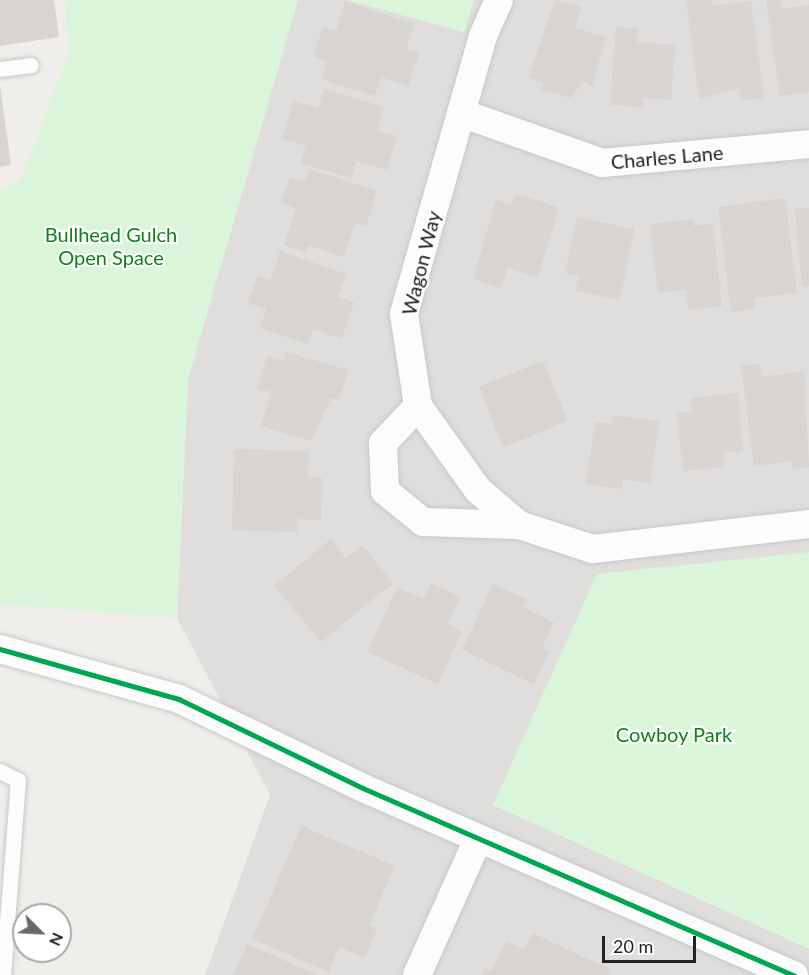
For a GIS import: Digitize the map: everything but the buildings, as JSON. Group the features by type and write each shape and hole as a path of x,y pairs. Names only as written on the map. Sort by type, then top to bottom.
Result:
{"street":[{"name":"Wagon Way","path":"499,0 483,36 404,314 418,406 478,489 519,525 593,549 809,524"},
{"name":"Charles Lane","path":"461,112 602,163 809,144"},
{"path":"418,406 383,443 385,491 423,522 519,525"},
{"path":"0,649 179,699 478,839 794,975"},
{"path":"417,975 478,839"}],"lane":[{"path":"0,69 31,65"},
{"path":"0,771 18,780 3,975"}],"shaded area":[{"path":"298,0 348,0 464,32 474,0 809,0 809,975 205,975 270,795 177,618 188,379"}],"green space":[{"name":"Bullhead Gulch Open Space","path":"65,0 298,0 188,379 177,618 0,604 0,190 22,179 69,51"},
{"path":"348,0 474,0 464,32"},
{"name":"Cowboy Park","path":"809,552 809,949 493,805 597,574"}],"transit line":[{"path":"0,649 179,699 363,788 794,975"}]}
